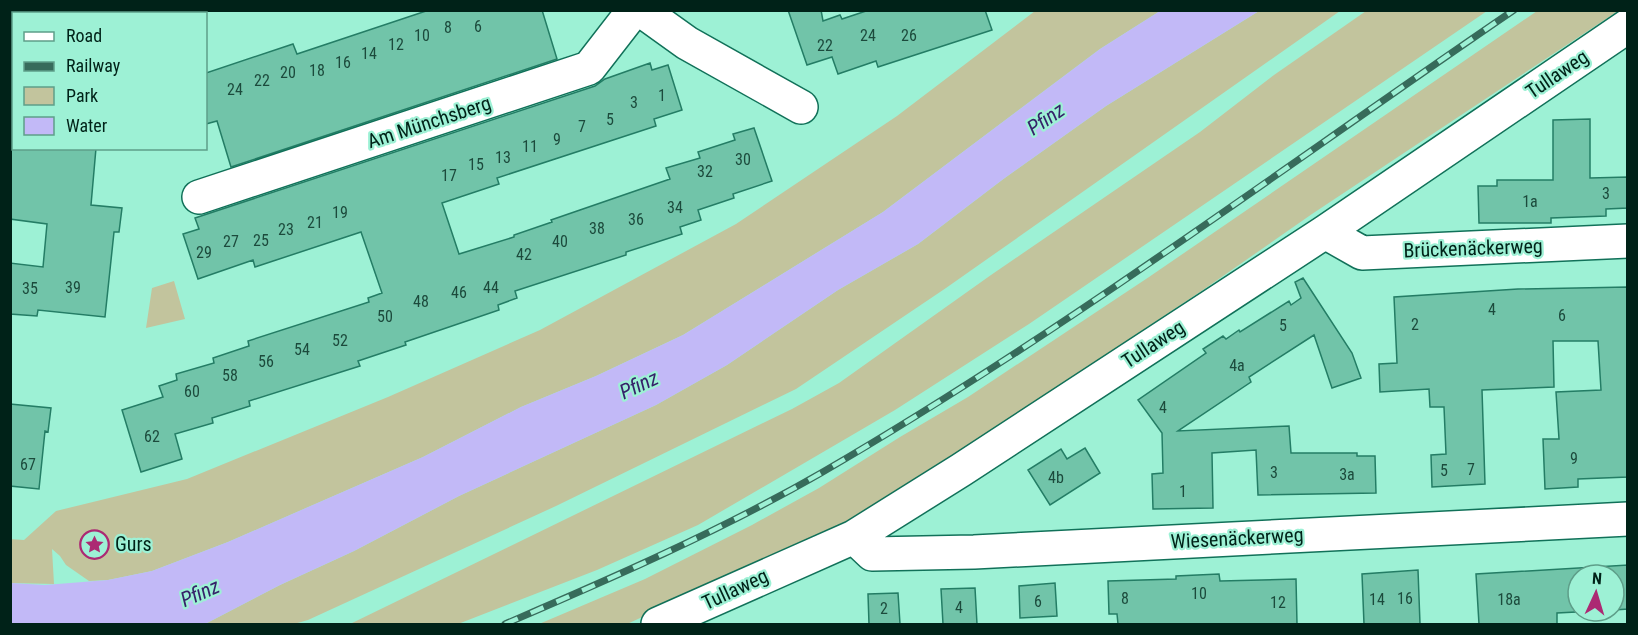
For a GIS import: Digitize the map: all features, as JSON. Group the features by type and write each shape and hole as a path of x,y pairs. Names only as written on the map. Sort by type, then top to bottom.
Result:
{"street":[{"name":"Am Münchsberg","path":"199,197 589,69 634,10"},
{"path":"641,10 687,43 801,107"},
{"name":"Tullaweg","path":"658,624 854,537 961,470 1325,232 1628,26"},
{"name":"Brückenäckerweg","path":"1325,232 1362,253 1628,242"},
{"name":"Wiesenäckerweg","path":"854,537 872,554 894,554 974,552 1628,519"}],"green space":[{"path":"1035,11 1160,11 1100,49 883,212 683,335 596,376 521,407 423,457 228,542 152,571 108,580 89,581 66,565 52,549 54,584 11,583 10,539 24,540 56,511 187,479 388,397 540,330 736,224 897,116"},
{"path":"1259,11 1340,11 946,288 796,389 556,506 308,620 294,624 207,624 459,496 656,405 727,365 838,290 918,244 1002,180 1106,106"},
{"path":"1366,11 1487,11 1029,324 895,410 698,525 597,570 458,624 350,624 792,409 839,383 991,275 1200,132 1274,75"},
{"path":"1537,11 1618,11 884,502 811,540 627,624 539,624 645,579 752,525 819,488 968,397 1149,277"},
{"path":"174,281 185,319 146,328 152,288"}],"water":[{"name":"Pfinz","path":"1160,11 1259,11 1106,106 1002,180 918,244 838,290 727,365 656,405 459,496 207,624 11,624 11,583 45,585 108,580 152,571 228,542 423,457 521,407 596,376 683,335 883,212 1100,49"}],"building":[{"path":"429,10 542,10 557,59 231,167 217,121 207,124 207,73 293,44 297,54"},
{"path":"788,10 821,10 823,21 840,15 842,19 869,10 985,10 992,30 878,67 876,61 838,74 832,57 807,65"},
{"path":"650,63 652,70 668,65 682,110 654,119 656,126 497,178 499,184 442,203 459,254 514,237 514,235 552,222 551,220 670,179 666,168 700,158 698,152 735,140 733,134 754,128 772,181 733,194 734,198 698,210 701,220 680,227 682,234 515,291 517,298 498,305 499,310 405,342 406,345 358,361 360,366 249,401 250,406 212,418 213,423 175,434 182,459 141,472 122,410 163,397 159,386 177,380 176,374 214,363 213,358 249,346 248,341 369,302 368,298 382,293 361,232 255,267 253,260 198,279 183,234 199,229 195,218 595,86 605,79"},
{"path":"1590,119 1590,178 1628,177 1628,208 1606,209 1606,216 1551,218 1551,223 1479,223 1478,186 1497,186 1497,180 1553,180 1553,120"},
{"path":"10,148 12,150 96,150 91,205 122,208 119,232 114,232 105,317 38,310 37,316 10,314 10,263 43,267 47,224 10,219"},
{"path":"1303,278 1352,353 1361,378 1332,388 1314,335 1249,377 1251,382 1178,431 1289,426 1291,453 1357,453 1357,456 1375,456 1376,493 1258,495 1256,450 1212,453 1213,508 1153,509 1152,474 1163,473 1162,433 1138,400 1206,353 1203,349 1223,336 1226,339 1289,301 1291,305 1301,298 1295,282"},
{"path":"1628,287 1628,477 1578,479 1578,487 1545,489 1543,439 1559,439 1556,392 1601,390 1598,341 1553,341 1554,387 1482,390 1485,484 1432,487 1431,455 1446,454 1444,407 1430,407 1429,389 1380,392 1379,364 1397,363 1394,297 1518,289"},
{"path":"10,404 51,408 48,432 45,431 39,489 10,486"},
{"path":"1085,448 1100,473 1050,505 1028,470 1061,449 1067,459"},
{"path":"1626,565 1628,565 1628,609 1626,609"},
{"path":"1566,569 1566,613 1557,613 1557,624 1479,624 1476,574"},
{"path":"1418,570 1420,624 1364,624 1362,574"},
{"path":"1219,574 1220,581 1296,579 1297,624 1118,624 1117,614 1109,614 1108,581 1176,579 1176,576"},
{"path":"1055,583 1057,616 1020,618 1019,586"},
{"path":"975,588 977,624 943,624 941,589"},
{"path":"898,593 900,624 869,624 868,594"}],"railway":[{"path":"505,624 744,515 910,420 1172,248 1514,10"}],"place":[{"name":"Gurs","path":"94,544"}]}
